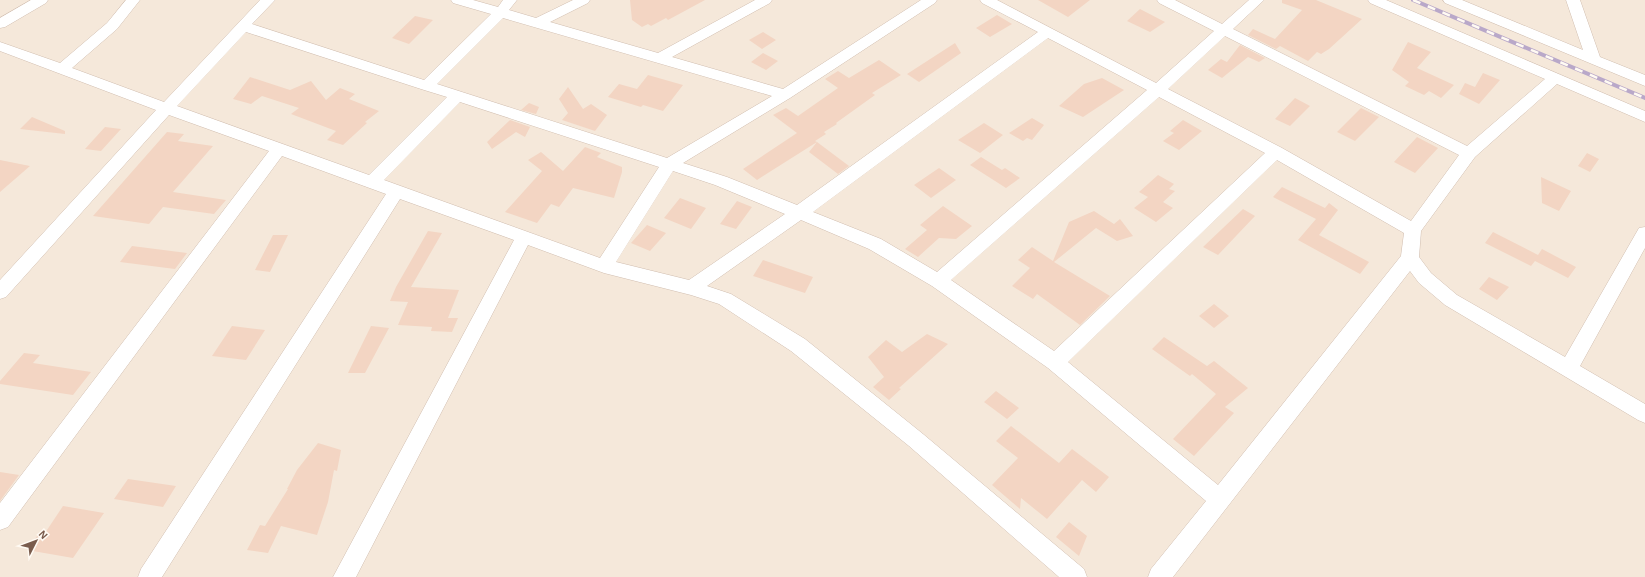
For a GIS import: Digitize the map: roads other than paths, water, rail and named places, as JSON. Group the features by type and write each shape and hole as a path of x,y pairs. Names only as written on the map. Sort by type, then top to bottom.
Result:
{"street":[{"path":"0,24 41,0"},
{"path":"62,69 112,26 132,4 133,0"},
{"path":"0,292 166,108 268,0"},
{"path":"458,0 785,95"},
{"path":"426,86 501,12 510,0"},
{"path":"538,23 583,0"},
{"path":"660,58 765,0"},
{"path":"604,266 669,164 785,95 930,0"},
{"path":"987,0 1276,152 1413,230"},
{"path":"1164,0 1468,153"},
{"path":"938,281 1157,90 1257,0"},
{"path":"1375,0 1645,117"},
{"path":"1450,0 1645,81"},
{"path":"1573,0 1594,60"},
{"path":"243,26 721,181 875,244 938,281 1055,362 1219,499"},
{"path":"691,288 799,213 1047,32"},
{"path":"0,46 166,108 604,266 691,288 725,299 798,345 922,445 1076,577"},
{"path":"1159,577 1410,258 1413,230 1468,153 1555,78"},
{"path":"372,182 457,96"},
{"path":"0,520 279,149"},
{"path":"1055,362 1276,152"},
{"path":"149,577 396,191"},
{"path":"1568,368 1645,234"},
{"path":"344,577 524,237"},
{"path":"1410,258 1424,278 1451,300 1645,414"}],"railway":[{"path":"1413,0 1645,98"}]}
